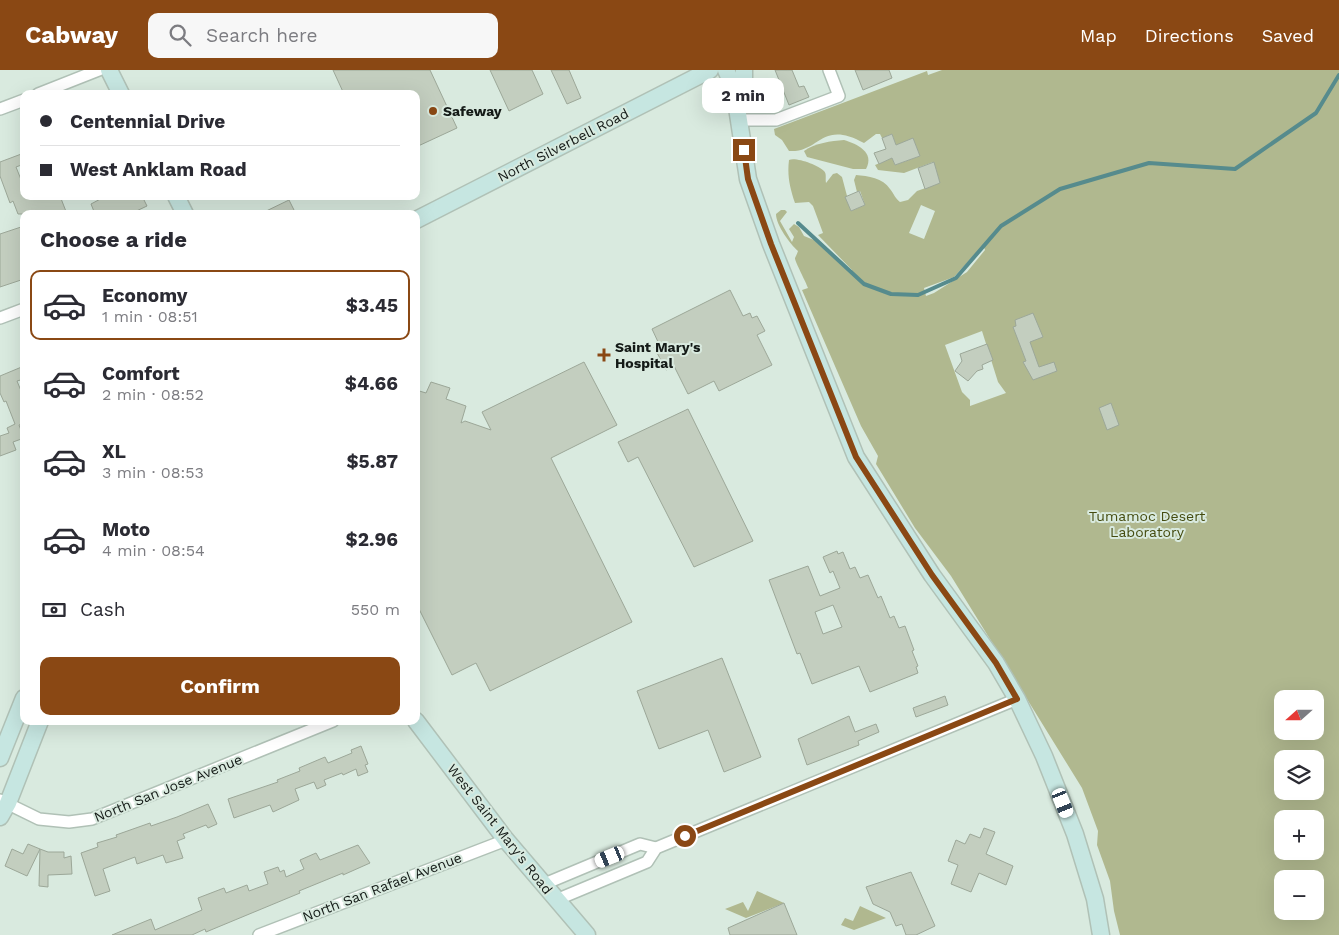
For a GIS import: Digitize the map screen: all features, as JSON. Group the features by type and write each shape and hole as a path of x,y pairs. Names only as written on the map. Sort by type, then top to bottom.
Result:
{"street":[{"path":"48,90 98,70"},
{"path":"109,70 119,90"},
{"name":"North Silverbell Road","path":"420,218 710,70"},
{"path":"726,70 734,88 742,120"},
{"path":"744,70 742,120 748,179 771,244 856,457 932,575 996,663 1017,699 1044,756 1075,834 1095,899 1101,935"},
{"path":"742,120 776,120 839,96 829,70"},
{"path":"0,109 20,102"},
{"path":"0,318 20,310"},
{"path":"556,900 647,862 656,848 1017,699"},
{"path":"0,758 20,708"},
{"path":"3,807 38,725"},
{"name":"North San Jose Avenue","path":"3,807 38,818 69,822 92,819 323,725"},
{"name":"West Saint Mary's Road","path":"419,725 506,840 542,885 587,935"},
{"name":"North San Rafael Avenue","path":"259,935 506,840"},
{"path":"542,885 640,844 656,848"}],"green space":[{"name":"Tumamoc Desert Laboratory","path":"942,70 1339,70 1339,935 1120,935 1114,911 1110,881 1097,845 1098,831 1082,788 951,576 915,528 876,464 878,456 861,426 802,290 808,288 795,260 798,251 784,234 776,214 781,210 787,212 780,221 792,242 794,237 789,229 794,224 799,227 804,236 814,240 849,272 852,270 818,235 823,233 813,206 809,202 795,203 789,182 789,160 802,161 821,169 824,171 826,183 833,174 837,173 842,177 851,211 865,205 860,191 857,192 854,180 856,175 870,177 883,182 900,202 908,200 917,191 940,183 933,162 904,173 878,170 875,165 892,158 895,165 920,156 913,139 896,145 892,134 882,138 880,134 876,134 864,143 838,134 822,139 808,147 789,151 782,140 775,135 774,129 927,71 928,75","holes":["921,205 935,211 924,239 909,233","983,245 985,250 967,272 926,296 924,288 954,277","982,331 998,382 1006,393 970,406 970,400 962,392 945,345"]},
{"path":"844,140 859,146 866,153 868,163 866,169 853,169 807,157 804,151 818,144"},
{"path":"757,891 784,903 746,918 725,909 743,902 748,911"},
{"path":"860,906 886,918 854,930 841,925 845,918 853,921"}],"building":[{"name":"Safeway","path":"333,70 430,70 457,128 420,145 420,90 342,90"},
{"path":"490,70 532,70 543,94 509,111"},
{"path":"551,70 569,70 581,98 567,104"},
{"path":"775,70 792,70 799,87 804,86 809,97 789,105"},
{"path":"855,70 889,70 892,78 863,90"},
{"path":"892,134 896,145 913,138 920,156 895,165 892,158 879,164 874,153 886,149 882,138"},
{"path":"20,154 20,166 16,167 20,177 20,200 62,200 65,210 20,210 20,214 18,214 13,201 10,203 0,176 0,162"},
{"path":"934,162 940,183 925,189 918,168"},
{"path":"859,191 865,205 851,211 845,197"},
{"path":"98,200 144,200 147,206 138,210 93,210 91,204"},
{"path":"289,200 294,210 268,210"},
{"path":"20,227 20,280 0,287 0,234"},
{"path":"730,290 743,316 750,313 752,318 757,316 765,331 757,335 772,365 719,391 714,381 688,394 674,366 666,370 654,347 659,344 652,329"},
{"path":"1033,313 1043,337 1030,342 1039,367 1054,362 1057,371 1033,380 1023,362 1026,361 1013,327 1016,326 1015,320"},
{"path":"987,344 993,360 982,365 983,369 977,371 968,381 955,371 962,361 960,354"},
{"path":"584,362 617,425 551,458 632,622 490,691 476,663 452,675 420,611 420,391 426,393 431,382 450,388 446,399 466,406 461,423 465,421 491,430 482,412"},
{"path":"20,368 20,380 17,381 20,388 20,439 13,442 16,450 0,456 0,436 9,433 7,428 15,424 6,401 4,402 0,393 0,376"},
{"path":"1111,403 1119,425 1107,430 1099,408"},
{"path":"688,409 753,541 694,567 638,457 628,462 618,442"},
{"path":"837,551 838,554 843,552 850,569 855,567 860,578 868,575 878,598 881,596 890,618 894,616 899,628 905,626 914,650 912,651 918,666 916,667 918,673 870,692 859,666 812,684 800,653 797,654 769,580 808,566 820,596 840,588 833,571 830,573 823,557","holes":["833,605 842,627 823,634 815,612"]},
{"path":"722,658 761,757 724,772 708,730 659,749 637,691"},
{"path":"945,696 948,705 916,717 913,708"},
{"path":"849,716 855,732 876,724 879,732 858,741 859,745 807,765 798,739"},
{"path":"361,746 368,764 365,765 368,772 358,776 356,769 343,775 342,773 324,780 326,785 317,789 314,782 295,789 299,800 273,812 270,805 234,818 228,799 278,782 277,780 300,771 299,768 325,757 328,763 352,753 351,750"},
{"path":"208,804 217,824 208,828 206,825 183,834 185,838 177,841 183,858 166,863 163,855 137,864 135,857 103,869 110,891 95,896 81,853 98,847 97,843 117,837 116,835 150,823 151,826"},
{"path":"984,828 995,832 986,854 1013,866 1006,885 979,873 971,892 951,884 958,865 948,861 956,840 965,844 970,834 980,838"},
{"path":"28,844 40,849 27,876 5,866 12,849 23,854"},
{"path":"358,845 370,863 299,891 300,893 206,932 205,929 192,935 112,935 151,919 155,930 202,910 198,898 224,888 226,893 247,885 249,891 268,884 264,872 278,867 280,872 284,870 286,877 304,869 300,860 316,853 320,860"},
{"path":"40,849 48,852 64,852 64,858 71,856 72,874 48,875 48,887 39,886"},
{"path":"911,872 935,926 916,935 906,935 902,924 896,926 890,912 873,904 866,887"},
{"path":"784,903 797,935 730,935 728,928"}],"waterway":[{"path":"798,223 864,284 891,294 918,295 956,278 1001,226 1060,189 1149,163 1235,169 1316,113 1339,75"}],"place":[{"name":"Safeway","path":"433,111"},
{"name":"Saint Mary's Hospital","path":"604,355"}],"route":[{"path":"685,836 1017,699 996,663 932,575 856,457 817,355 771,244 748,179 744,150"}]}
